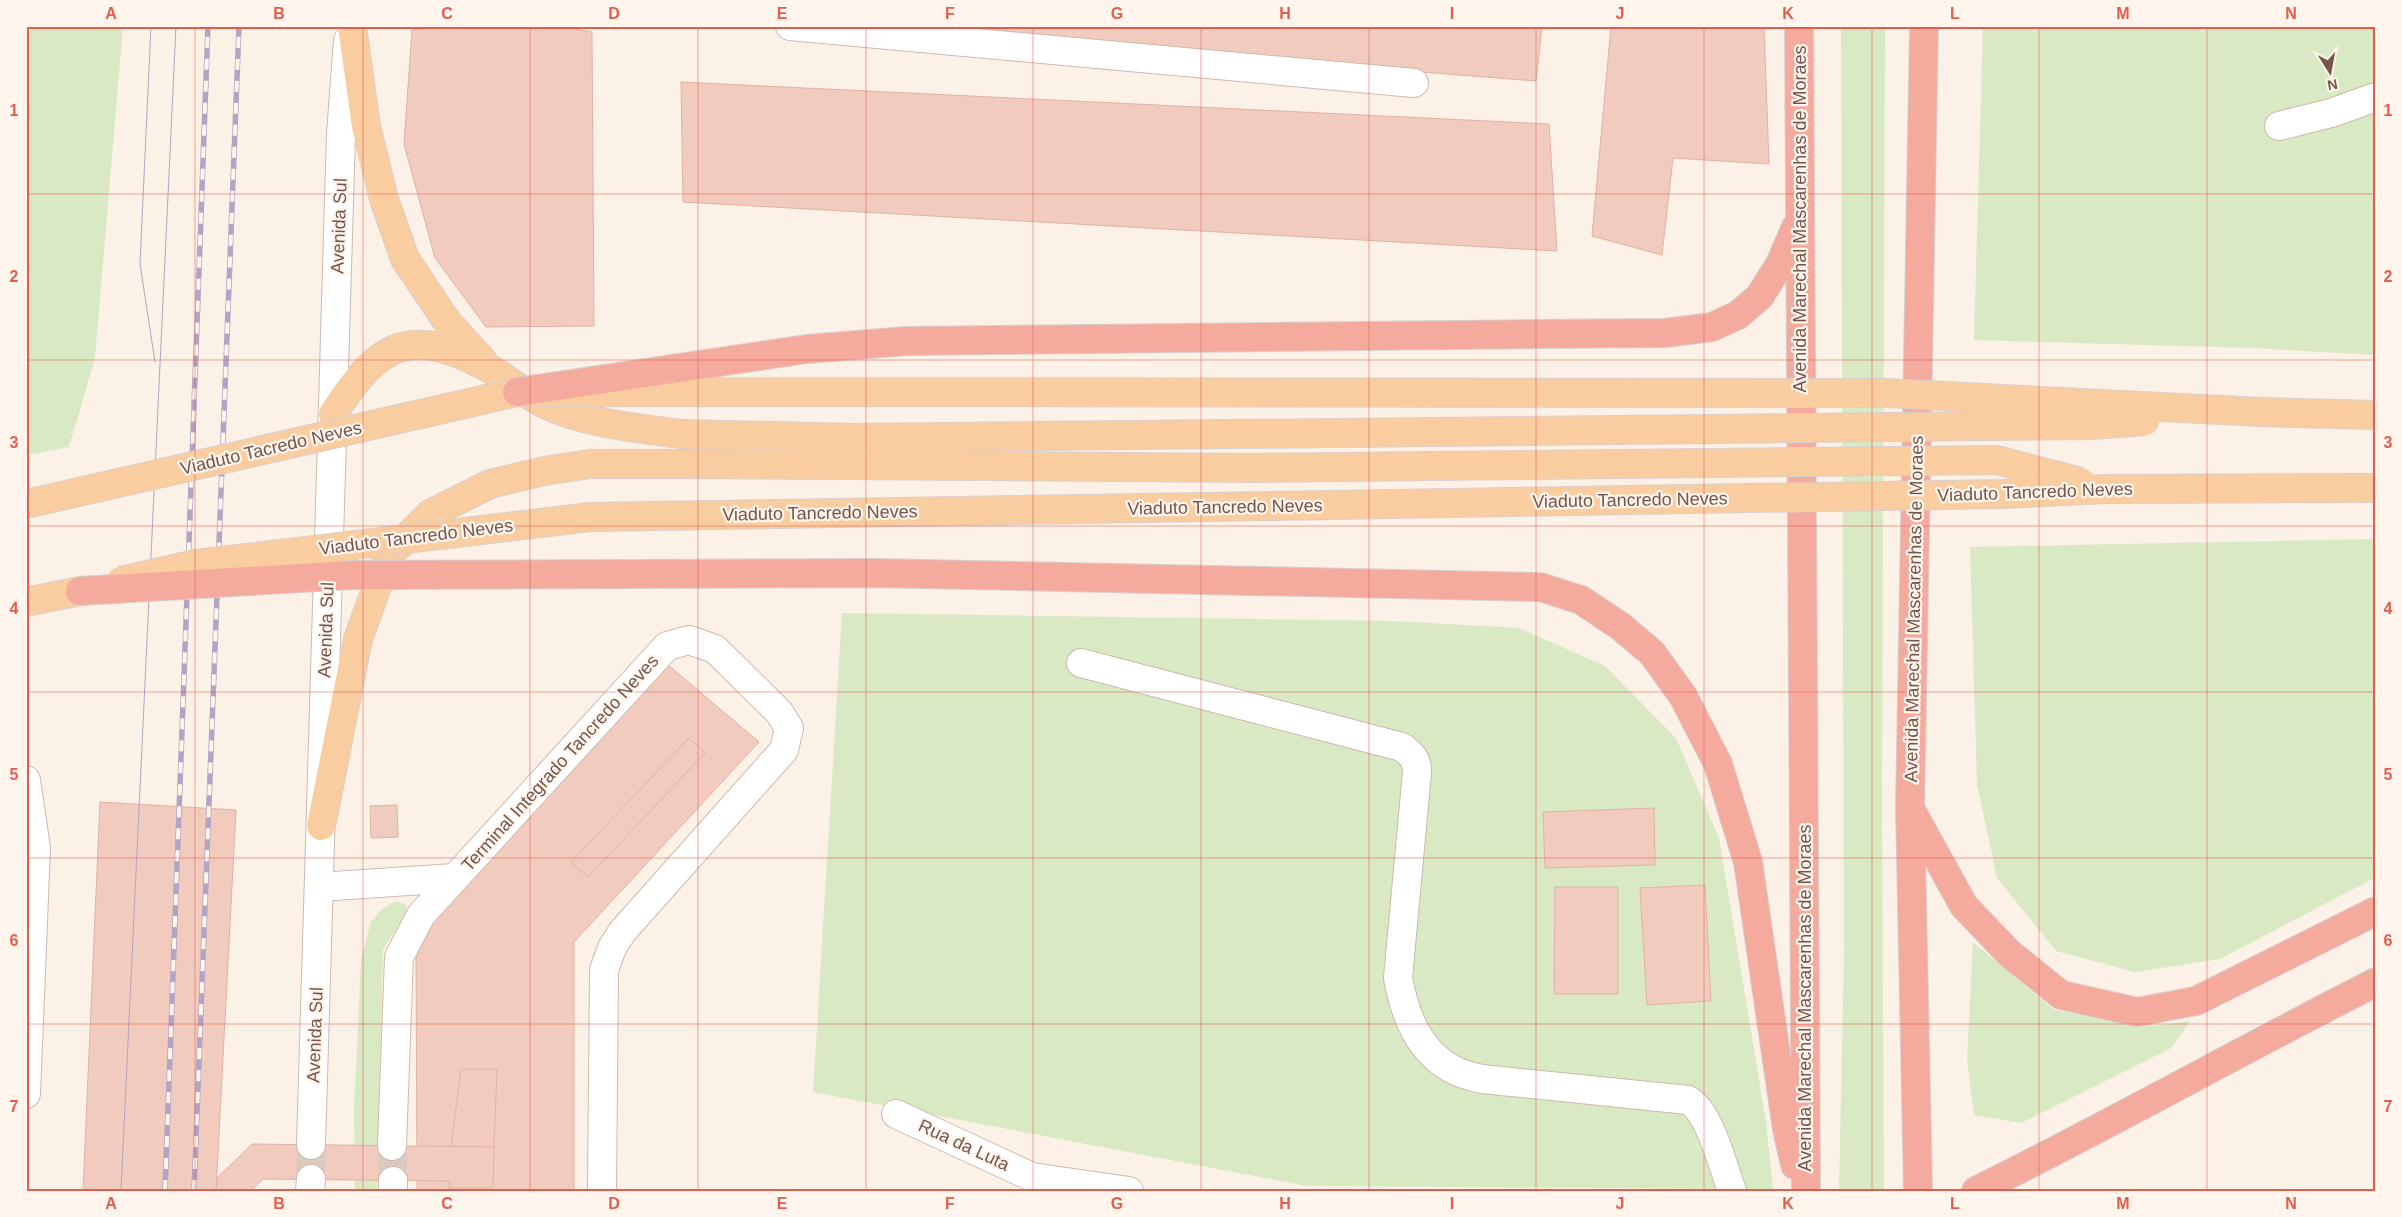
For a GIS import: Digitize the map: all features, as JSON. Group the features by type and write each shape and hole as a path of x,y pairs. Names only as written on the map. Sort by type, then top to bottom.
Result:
{"highway":[{"name":"Avenida Marechal Mascarenhas de Moraes","path":"1800,26 1806,1191"},
{"name":"Avenida Marechal Mascarenhas de Moraes","path":"1918,1191 1910,808 1924,26"},
{"path":"517,392 807,349 907,341 1665,333 1712,327 1738,315 1760,296 1780,264 1800,219"},
{"path":"80,591 352,575 873,573 1540,586 1581,600 1620,626 1652,653 1683,696 1718,764 1748,862 1787,1129 1802,1191"},
{"path":"1910,808 1964,906 2009,953 2061,995 2137,1012 2196,1002 2376,911"},
{"path":"1976,1191 2058,1150 2264,1038 2376,982"}],"main road":[{"path":"351,26 366,126 384,199 405,259 448,323 491,370"},
{"path":"333,414 352,385 370,364 384,354 405,346 423,344 448,350 491,370 543,403 591,422 680,434 855,438 2091,425 2261,412"},
{"path":"517,392 1886,393 2261,412 2376,415"},
{"name":"Viaduto Tacredo Neves","path":"26,504 517,392"},
{"path":"320,826 358,639 388,556 430,514 490,484 544,471 590,464 1255,468 1997,460 2107,488"},
{"name":"Viaduto Tancredo Neves","path":"80,591 196,564 590,517 1992,494 2107,488 2376,488"},
{"path":"26,602 80,591"}],"street":[{"name":"Avenida Sul","path":"311,1145 341,134 351,26"},
{"path":"790,26 1414,83"},
{"path":"2280,126 2330,113 2376,97"},
{"name":"Terminal Integrado Tancredo Neves","path":"392,1146 400,957 421,915 667,646 689,640 715,649 779,712 789,728 784,750 622,932 612,948 604,970 602,1191"},
{"path":"1081,663 1402,747 1412,754 1415,759 1416,772 1398,978 1403,1006 1422,1042 1438,1060 1456,1071 1482,1079 1688,1100 1694,1104 1703,1116 1732,1191"},
{"path":"26,780 34,822 36,861 26,1094"},
{"name":"Terminal Integrado Tancredo Neves","path":"319,887 454,878"},
{"name":"Rua da Luta","path":"896,1114 1030,1184 1130,1191"}],"green space":[{"path":"26,26 123,26 95,358 69,447 26,455"},
{"path":"1841,26 1885,26 1882,805 1884,1191 1839,1191 1844,956"},
{"path":"1983,26 2376,26 2376,355 2253,348 1974,340"},
{"path":"2376,539 2376,877 2220,959 2135,972 2056,951 1997,878 1977,784 1970,547"},
{"path":"842,613 1393,621 1519,628 1605,666 1676,738 1719,838 1766,1122 1773,1189 1307,1186 813,1092"},
{"path":"396,901 406,904 406,912 383,949 377,1191 355,1191 354,1112 361,960 371,922 382,909"},
{"path":"1973,942 2054,1010 2154,1026 2190,1021 2171,1048 2021,1123 1974,1115 1967,1059"}],"building":[{"path":"459,26 554,26 592,32 594,326 486,327 435,258 404,144 412,30"},
{"path":"838,26 1542,26 1536,81"},
{"path":"1611,26 1764,26 1769,164 1673,158 1662,255 1592,236"},
{"path":"681,82 1549,124 1557,251 683,202"},
{"path":"667,664 759,742 574,942 574,1191 417,1191 416,940"},
{"path":"689,738 705,753 588,877 571,862"},
{"path":"100,802 236,810 216,1191 83,1191"},
{"path":"397,805 398,837 371,838 370,806"},
{"path":"1654,808 1655,865 1545,868 1543,812"},
{"path":"1705,885 1711,1001 1647,1005 1640,888"},
{"path":"1555,887 1618,887 1618,994 1554,994"},
{"path":"461,1069 497,1069 494,1147 451,1147"},
{"path":"252,1144 494,1147 493,1188 449,1188 449,1181 263,1179 251,1191 216,1191 217,1178"}],"tunnel":[{"path":"311,1145 311,1179"},
{"path":"392,1146 393,1181"}],"tram line":[{"path":"151,26 140,264 155,362"},
{"path":"121,1191 176,26"}],"railway":[{"path":"165,1191 208,26"},
{"path":"194,1191 239,26"}]}
